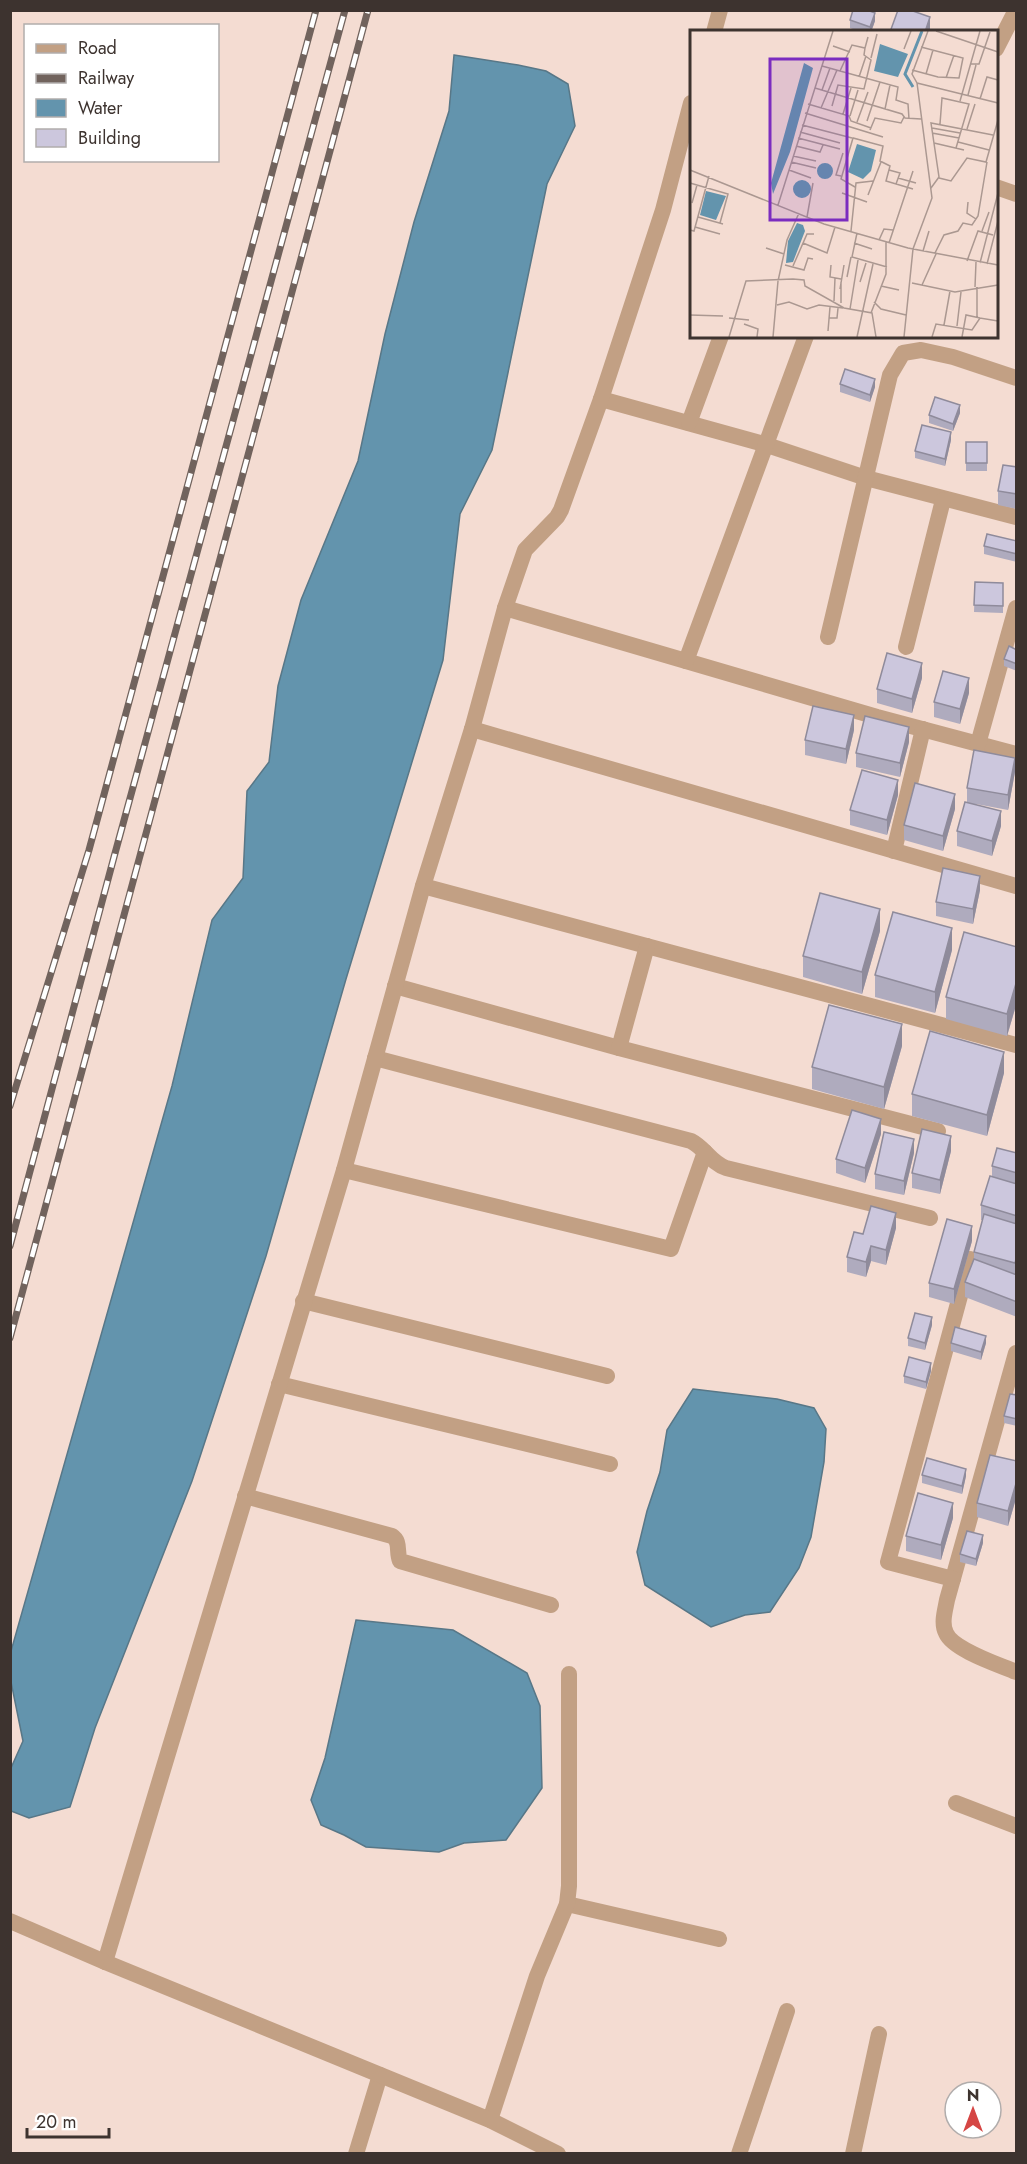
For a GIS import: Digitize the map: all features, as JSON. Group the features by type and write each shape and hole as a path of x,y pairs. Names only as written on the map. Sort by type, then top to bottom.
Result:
{"street":[{"path":"715,30 720,10"},
{"path":"997,47 1016,10"},
{"path":"105,1962 344,1170 423,886 472,729 505,608 525,550 553,522 561,510 601,399 663,210 690,107"},
{"path":"997,187 1017,194"},
{"path":"689,423 720,338"},
{"path":"686,661 805,338"},
{"path":"828,637 890,375 903,353 921,350 953,357 1017,378"},
{"path":"601,399 765,444 866,478 1017,518"},
{"path":"906,647 943,500"},
{"path":"505,608 1017,754"},
{"path":"978,744 1017,608"},
{"path":"472,729 1017,886"},
{"path":"894,851 923,729"},
{"path":"423,886 1017,1045"},
{"path":"619,1048 647,946"},
{"path":"395,986 619,1048 938,1131"},
{"path":"375,1058 691,1141 720,1166 726,1168 930,1218"},
{"path":"344,1170 671,1249 705,1152"},
{"path":"953,1579 888,1562 970,1259"},
{"path":"303,1300 607,1376"},
{"path":"1017,1353 943,1620 945,1633 951,1641 967,1651 1017,1672"},
{"path":"279,1384 610,1464"},
{"path":"245,1496 392,1536 398,1545 400,1561 551,1605"},
{"path":"490,2120 537,1976 567,1904 569,1886 569,1674"},
{"path":"956,1803 1017,1826"},
{"path":"567,1904 719,1939"},
{"path":"10,1921 490,2120 558,2154"},
{"path":"739,2154 786,2011"},
{"path":"853,2154 879,2034"},
{"path":"356,2154 380,2075"}],"water":[{"path":"454,55 546,71 568,84 575,126 547,184 492,450 460,514 443,660 346,979 266,1256 192,1481 95,1728 70,1807 29,1818 11,1811 11,1768 23,1741 11,1682 11,1651 172,1086 212,920 243,878 247,791 269,762 278,686 301,600 358,461 385,334 414,222 449,111"},
{"path":"693,1389 777,1399 814,1408 826,1429 824,1462 811,1537 799,1568 770,1612 745,1615 711,1627 645,1585 637,1552 660,1472 667,1430"},
{"path":"356,1620 453,1630 527,1673 540,1706 542,1788 506,1840 464,1843 439,1852 366,1847 321,1825 311,1800 325,1758"}],"building":[{"path":"853,10 867,10 875,13 870,27 850,20"},
{"path":"898,10 910,10 930,17 926,30 891,30"},
{"path":"845,369 875,379 870,395 840,384"},
{"path":"935,397 960,405 953,424 929,415"},
{"path":"922,425 951,432 945,459 915,451"},
{"path":"966,442 987,442 987,463 966,463"},
{"path":"1003,465 1017,467 1017,494 998,491"},
{"path":"987,534 1017,541 1017,554 984,546"},
{"path":"975,582 1003,583 1003,606 974,605"},
{"path":"1009,646 1017,650 1017,664 1004,659"},
{"path":"887,653 922,663 912,699 877,689"},
{"path":"943,671 969,678 960,709 934,702"},
{"path":"813,706 854,715 846,749 805,740"},
{"path":"865,716 909,727 900,763 856,753"},
{"path":"974,750 1015,758 1008,795 967,788"},
{"path":"862,770 898,780 887,820 850,810"},
{"path":"915,783 955,794 943,836 904,825"},
{"path":"965,802 1001,811 992,841 957,831"},
{"path":"943,868 980,876 973,909 936,902"},
{"path":"820,893 880,909 862,972 803,956"},
{"path":"893,912 952,928 935,992 875,975"},
{"path":"964,932 1017,947 1017,980 1007,1014 946,997"},
{"path":"829,1005 902,1024 884,1087 812,1067"},
{"path":"930,1031 1004,1052 987,1115 912,1094"},
{"path":"852,1110 881,1119 865,1168 836,1159"},
{"path":"922,1129 951,1136 940,1180 912,1173"},
{"path":"884,1132 914,1139 904,1181 875,1174"},
{"path":"997,1148 1017,1153 1017,1173 992,1166"},
{"path":"990,1176 1017,1184 1017,1216 981,1205"},
{"path":"871,1206 896,1213 886,1250 871,1246 866,1262 847,1257 854,1232 863,1234"},
{"path":"984,1214 1017,1224 1015,1263 974,1252"},
{"path":"947,1219 972,1226 954,1289 929,1283"},
{"path":"974,1259 1017,1275 1017,1302 965,1282"},
{"path":"915,1313 932,1317 925,1343 908,1338"},
{"path":"955,1327 986,1336 981,1352 951,1343"},
{"path":"909,1357 931,1363 926,1382 904,1376"},
{"path":"1010,1394 1017,1395 1017,1419 1004,1416"},
{"path":"990,1455 1017,1461 1017,1480 1008,1511 977,1503"},
{"path":"927,1458 966,1469 962,1486 922,1475"},
{"path":"918,1493 953,1503 941,1545 906,1536"},
{"path":"967,1531 983,1535 976,1559 960,1554"}],"railway":[{"path":"10,1106 89,850 316,10"},
{"path":"10,1246 345,10"},
{"path":"10,1338 368,10"}]}
